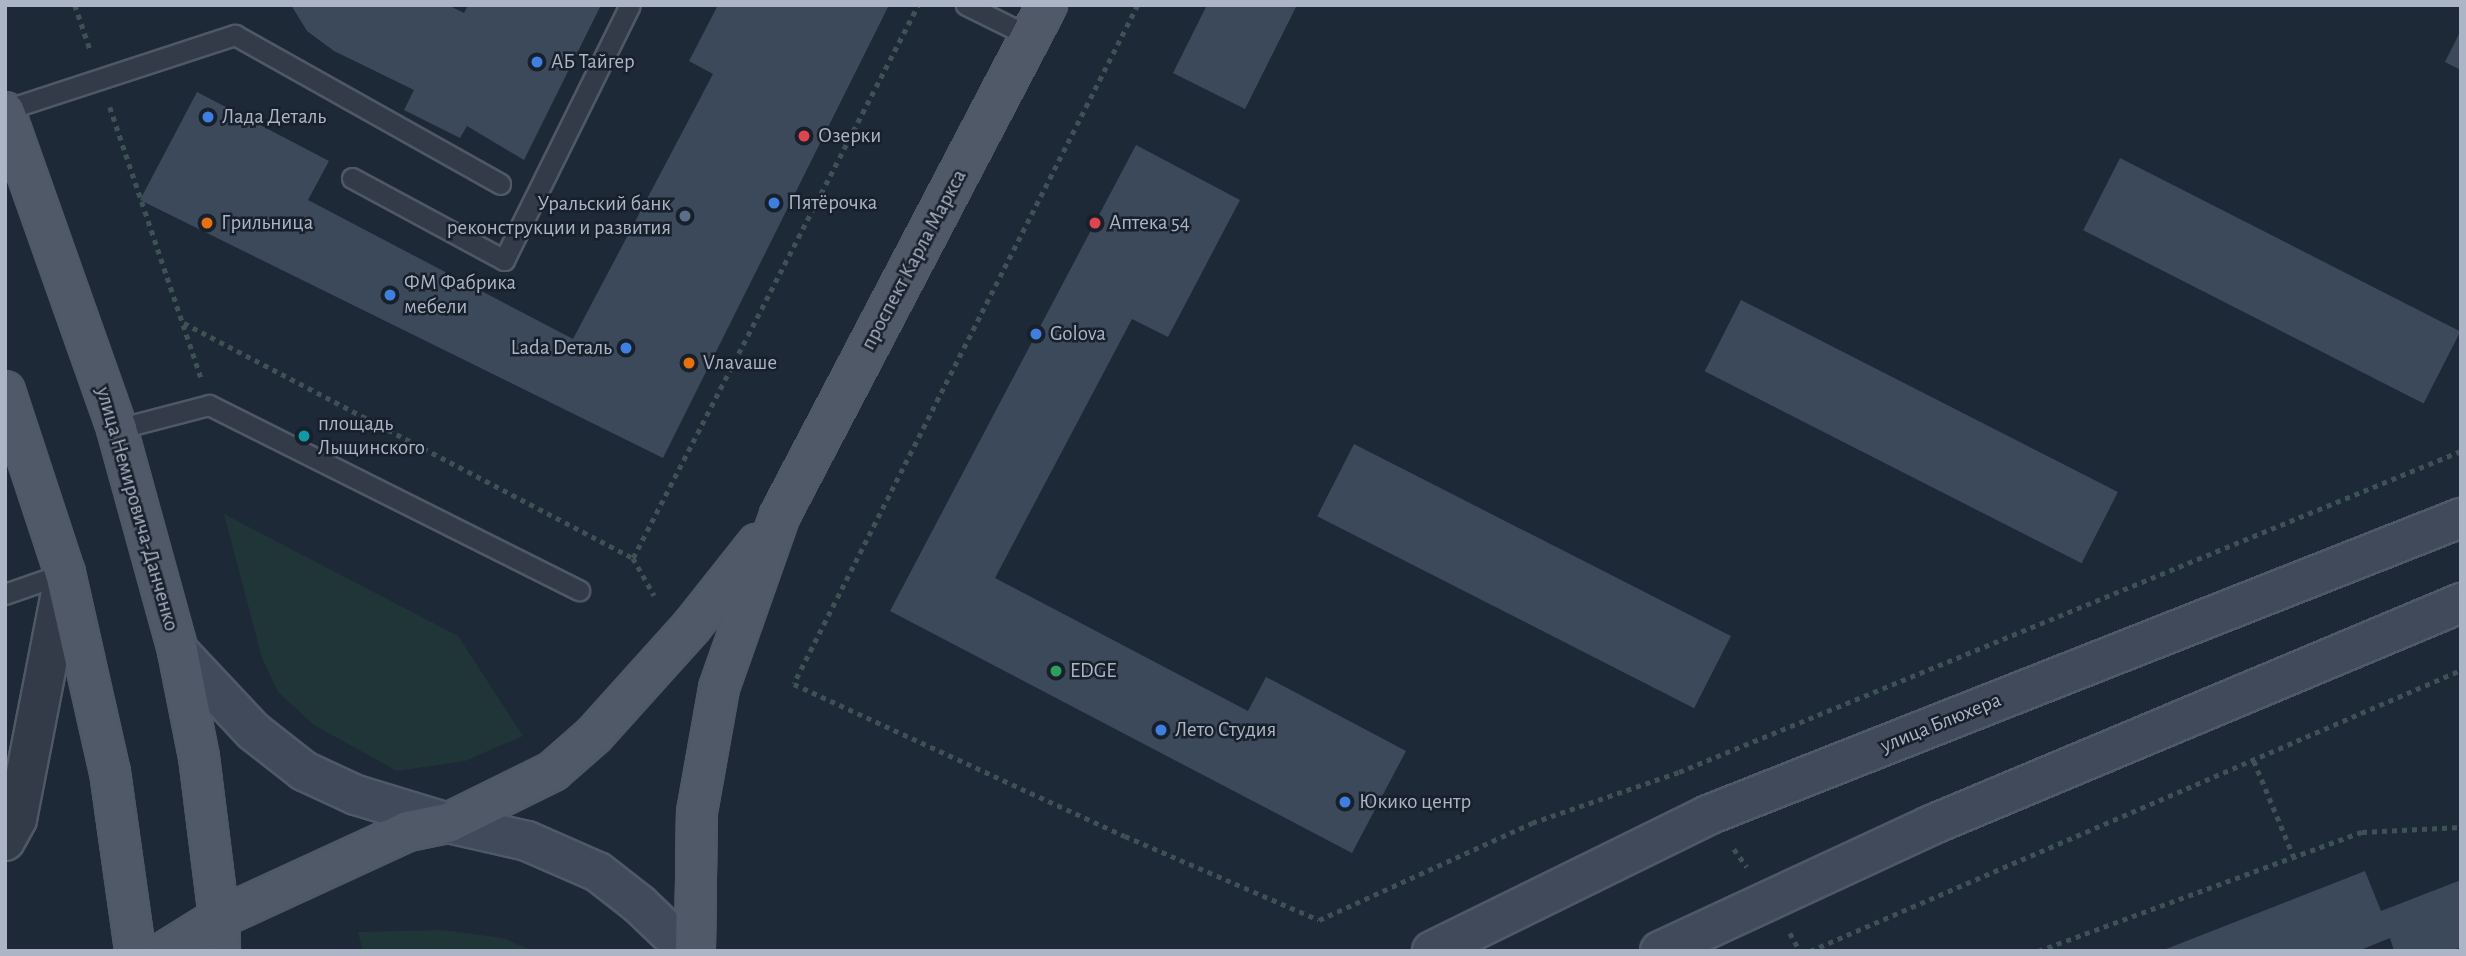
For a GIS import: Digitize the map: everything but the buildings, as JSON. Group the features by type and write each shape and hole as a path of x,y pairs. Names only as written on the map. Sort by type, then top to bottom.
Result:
{"main road":[{"name":"проспект Карла Маркса","path":"780,515 1039,21"},
{"name":"улица Немировича-Данченко","path":"5,111 117,429 178,651 200,757 220,935"},
{"path":"5,391 65,573 110,772 135,951"},
{"path":"166,951 220,935 408,831 448,823 553,771 594,736 692,626 780,515"},
{"path":"695,951 697,812 719,688 780,515"},
{"name":"улица Блюхера","path":"1432,951 1708,816 2461,519"},
{"path":"1660,951 1929,826 2461,603"},
{"path":"178,651 253,731 304,771 356,795 448,823 527,841 598,872 639,904 688,951"}],"street":[{"path":"5,841 17,820 65,573"}],"lane":[{"path":"352,178 504,260 630,5"},
{"path":"965,5 1039,21"},
{"path":"5,111 234,35 500,184"},
{"path":"117,429 209,405 579,590"},
{"path":"5,594 65,573"}],"path":[{"path":"75,5 184,323 209,405"},
{"path":"633,558 918,5"},
{"path":"1138,5 794,684 1125,836 1319,920 1532,823 1679,772 2461,451"},
{"path":"184,323 633,558 654,595"},
{"path":"1811,951 2461,670"},
{"path":"2254,761 2294,857"},
{"path":"2038,951 2362,832 2461,827"}],"green space":[{"path":"224,514 458,636 523,736 465,761 397,771 314,725 278,692 262,658"},
{"path":"442,930 503,938 533,951 363,951 358,932"}],"place":[{"name":"АБ Тайгер","path":"537,62"},
{"name":"Лада Деталь","path":"208,117"},
{"name":"Озерки","path":"804,136"},
{"name":"Пятёрочка","path":"774,203"},
{"name":"Уральский банк реконструкции и развития","path":"685,216"},
{"name":"Грильница","path":"207,223"},
{"name":"Аптека 54","path":"1095,223"},
{"name":"ФМ Фабрика мебели","path":"390,295"},
{"name":"Golova","path":"1036,334"},
{"name":"Lada Dеталь","path":"626,348"},
{"name":"Vлаvаше","path":"689,363"},
{"name":"площадь Лыщинского","path":"304,436"},
{"name":"EDGE","path":"1056,671"},
{"name":"Лето Студия","path":"1161,730"},
{"name":"Юкико центр","path":"1345,802"}]}
